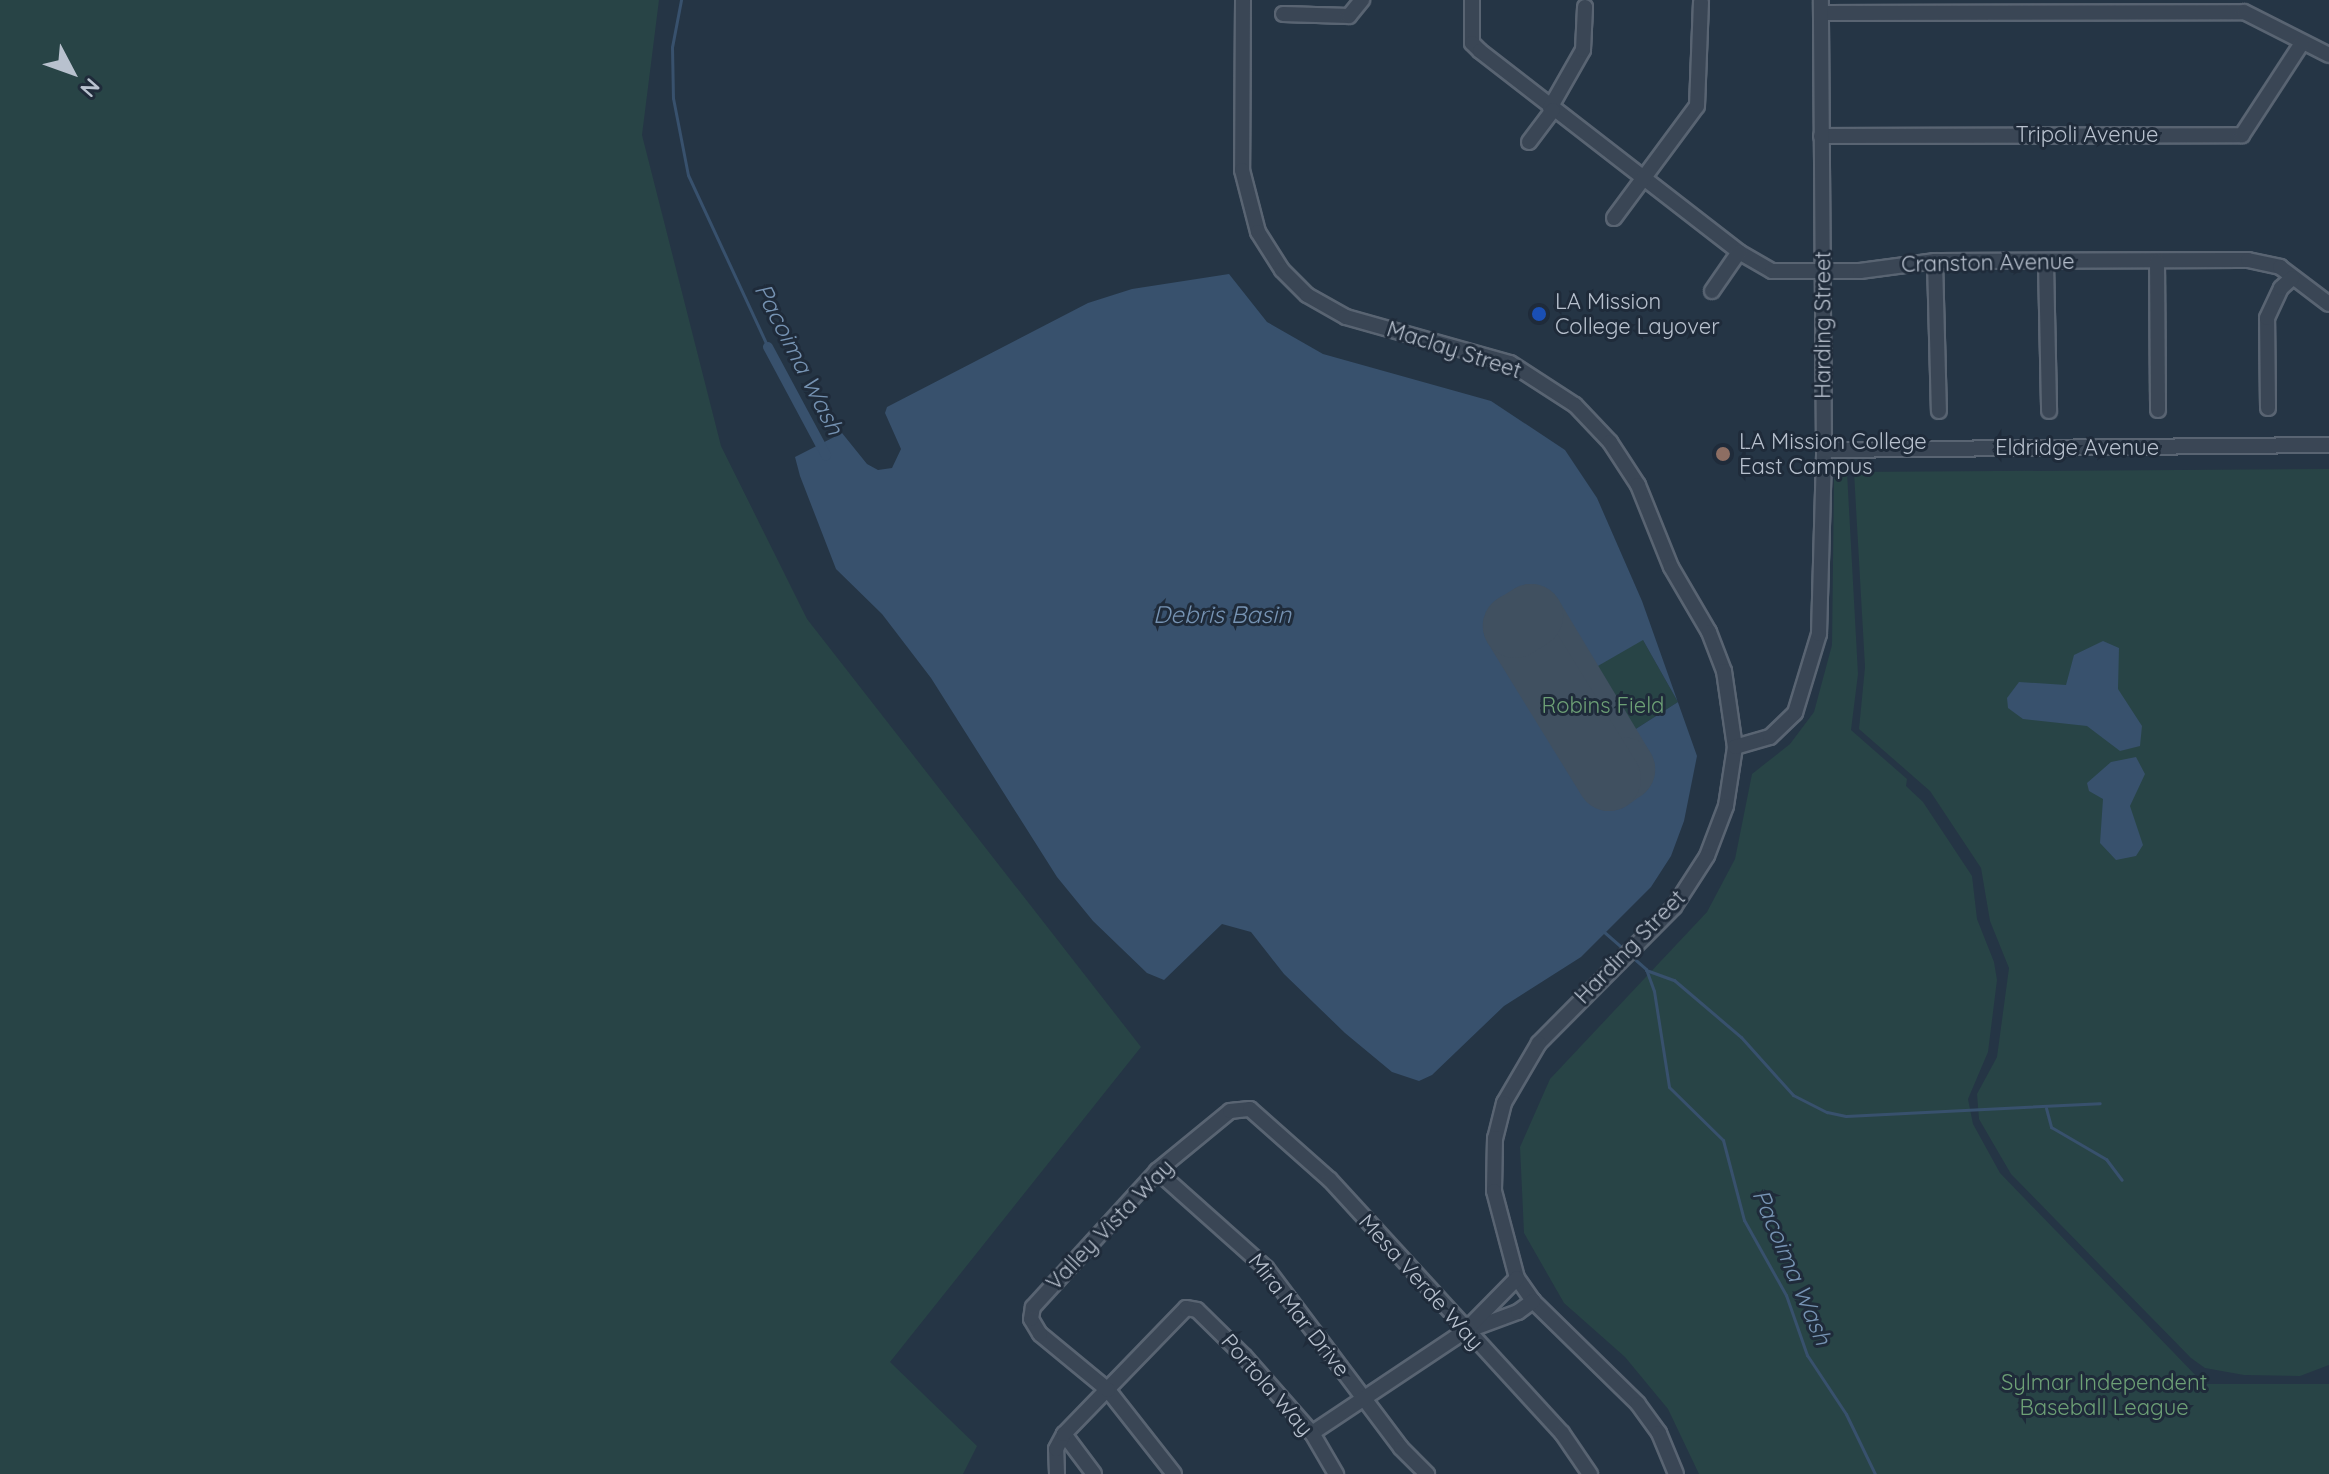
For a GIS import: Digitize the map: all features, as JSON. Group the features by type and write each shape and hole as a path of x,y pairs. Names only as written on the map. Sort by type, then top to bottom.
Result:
{"street":[{"name":"Maclay Street","path":"1243,0 1242,170 1251,211 1269,250 1307,295 1346,317 1510,363 1575,405 1601,433 1638,485 1671,567 1709,632 1724,671 1735,747"},
{"name":"Cranston Avenue","path":"1472,0 1472,43 1552,109 1739,252 1772,271 1822,271 1935,261 2248,260 2280,267 2329,304"},
{"path":"1614,218 1692,116 1701,95 1701,2"},
{"path":"1283,14 1349,16 1360,6"},
{"name":"Harding Street","path":"1676,1474 1659,1433 1638,1404 1533,1301 1517,1278 1494,1191 1495,1138 1504,1103 1539,1043 1674,907 1707,856 1726,806 1735,747 1777,731 1804,693 1819,634 1824,450 1821,6"},
{"path":"1821,6 2244,12 2273,23 2302,43 2329,55"},
{"path":"1529,142 1552,109 1583,50 1585,7"},
{"name":"Tripoli Avenue","path":"1821,136 2242,135 2302,43"},
{"path":"1712,291 1739,252"},
{"path":"1935,261 1939,411"},
{"path":"2157,261 2158,410"},
{"path":"2046,263 2049,411"},
{"path":"2268,408 2267,318 2281,288 2292,278"},
{"name":"Eldridge Avenue","path":"1824,450 2329,445"},
{"name":"Valley Vista Way","path":"1108,1390 1040,1334 1031,1319 1038,1300 1157,1171 1238,1109"},
{"name":"Mesa Verde Way","path":"1238,1109 1256,1113 1330,1180 1465,1331 1562,1433 1590,1474"},
{"name":"Mira Mar Drive","path":"1157,1171 1261,1261 1364,1399 1427,1474"},
{"path":"1312,1433 1465,1331 1517,1278"},
{"path":"1465,1331 1518,1312 1533,1301"},
{"name":"Portola Way","path":"1108,1390 1178,1311 1186,1308 1213,1324 1312,1433 1336,1474"},
{"path":"1057,1474 1056,1449 1064,1434 1108,1390 1174,1474"},
{"path":"1064,1434 1094,1474"}],"green space":[{"path":"0,0 659,0 642,135 721,446 807,619 1141,1047 890,1362 977,1446 963,1474 0,1474"},
{"path":"2329,469 2329,1365 2300,1376 2244,1375 2205,1368 2191,1358 2011,1174 1979,1119 1977,1094 1997,1057 2009,968 1990,921 1981,868 1930,791 1859,729 1865,667 1854,472"},
{"name":"Sylmar Independent Baseball League","path":"1847,472 1858,674 1851,730 1907,779 1906,786 1923,802 1972,876 1977,919 1994,962 1997,980 1988,1052 1968,1099 1973,1124 2000,1173 2204,1384 2329,1384 2329,1474 1699,1474 1668,1409 1625,1357 1564,1303 1524,1233 1520,1147 1550,1079 1707,912 1735,859 1752,774 1790,744 1814,712 1832,645 1834,479"},
{"name":"Robins Field","path":"1543,603 1643,640 1678,702 1617,741 1634,771 1602,792 1502,626"}],"water":[{"name":"Debris Basin","path":"1229,274 1267,322 1323,354 1491,401 1565,450 1597,498 1642,601 1678,701 1643,640 1584,674 1543,604 1503,627 1602,792 1634,770 1617,741 1678,702 1697,756 1684,821 1671,856 1651,887 1581,957 1504,1006 1432,1075 1419,1081 1392,1072 1345,1033 1284,974 1251,932 1222,924 1164,980 1147,973 1093,921 1057,877 931,678 882,614 836,569 800,476 795,457 842,433 867,464 878,470 892,468 901,449 885,413 887,407 1088,303 1132,289"},
{"path":"2103,641 2119,648 2118,689 2142,726 2140,746 2120,751 2087,726 2023,719 2008,708 2007,698 2019,682 2066,685 2074,655"},
{"path":"2136,757 2145,774 2130,806 2143,845 2136,856 2116,860 2100,843 2103,799 2089,791 2087,783 2111,762"}],"waterway":[{"name":"Pacoima Wash","path":"681,0 672,47 673,98 688,175 768,347"},
{"name":"Pacoima Wash","path":"768,347 826,455"},
{"name":"Pacoima Wash","path":"1603,931 1625,950"},
{"name":"Pacoima Wash","path":"1630,955 1646,969 1654,991 1669,1087 1723,1140 1744,1220 1786,1295 1807,1355 1846,1414 1875,1474"},
{"path":"1646,970 1674,980 1741,1037 1793,1095 1827,1112 1846,1116 2100,1103"},
{"path":"2046,1108 2051,1127 2106,1159 2122,1180"}],"runway":[{"path":"1531,616 1623,769 1609,779 1515,626 1531,616"}],"place":[{"name":"LA Mission College Layover","path":"1539,314"},
{"name":"LA Mission College East Campus","path":"1723,454"}]}
